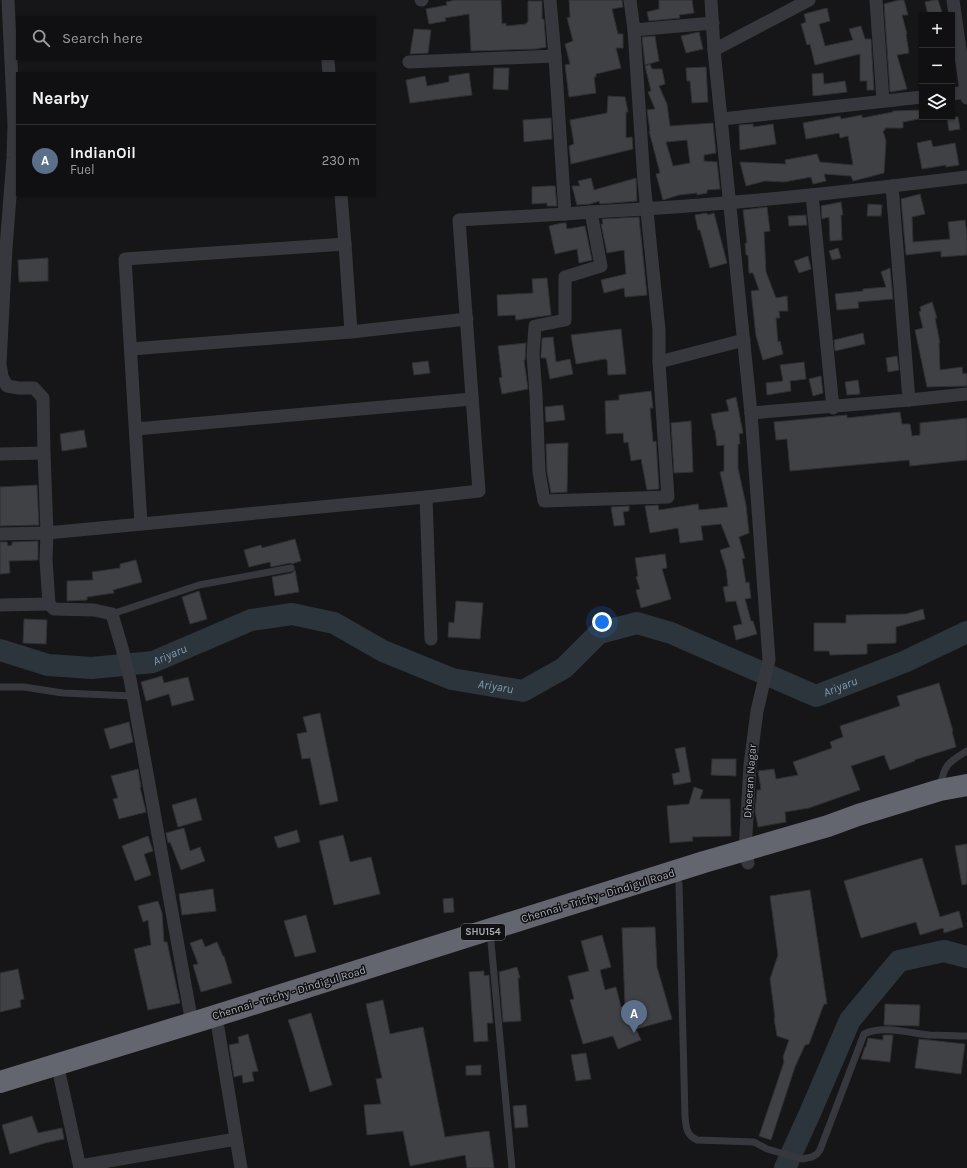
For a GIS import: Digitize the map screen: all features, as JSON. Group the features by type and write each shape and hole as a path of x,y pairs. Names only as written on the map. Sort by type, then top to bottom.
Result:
{"highway":[{"name":"Chennai - Trichy - Dindigul Road","path":"0,1095 679,884 746,857 940,790 967,785"},
{"name":"Chennai - Trichy - Dindigul Road","path":"0,1082 574,903 916,811 967,800"}],"street":[{"path":"8,0 5,64 14,125 6,158 0,364 3,386 34,388 43,398 47,533 46,560 49,604 54,609 94,610 112,614 130,679 192,1023"},
{"path":"550,0 565,214"},
{"path":"591,212 601,266 565,277 565,320 535,326 533,355 539,472 544,501 668,497 659,362 659,330 644,182 634,30 630,0"},
{"name":"Dheeran Nagar","path":"711,0 714,23 714,50 751,413 769,644 769,660 757,711 750,765 746,857"},
{"path":"714,50 809,0"},
{"path":"876,0 883,101"},
{"path":"953,0 967,98"},
{"path":"634,30 714,23"},
{"path":"409,62 555,56"},
{"path":"955,94 967,92"},
{"path":"722,119 919,97"},
{"path":"0,534 47,533 479,491 460,220 647,209 730,202 812,195 967,177"},
{"path":"892,186 909,400"},
{"path":"812,195 833,408"},
{"path":"341,196 351,332"},
{"path":"141,524 125,259 345,244"},
{"path":"131,349 351,332 467,319"},
{"path":"659,362 744,340"},
{"path":"751,413 833,408 967,394"},
{"path":"136,429 472,399"},
{"path":"0,454 44,453"},
{"path":"426,497 431,639"},
{"path":"0,605 49,604"},
{"path":"218,1028 241,1168"},
{"path":"60,1077 80,1167 236,1138"}],"lane":[{"path":"112,614 199,585 291,568"},
{"path":"0,687 24,687 63,693 133,696"},
{"path":"940,790 943,771 950,761 967,751"},
{"path":"679,884 685,1116 689,1135 697,1140 754,1142 767,1149 802,1159 812,1157 820,1150 864,1034 880,1029 929,1035 967,1036"},
{"path":"491,942 512,1168"}],"building":[{"path":"455,0 501,0 502,24 506,23 506,26 526,24 528,22 528,1 542,1 542,19 544,19 546,47 536,49 471,51 469,14 445,18 446,21 429,24 426,9 447,5 446,2"},
{"path":"569,0 622,0 623,7 612,9 618,34 623,34 623,48 616,48 621,68 596,74 596,77 594,77 596,93 569,97 565,65 570,64 565,44 573,41 567,18 570,17"},
{"path":"659,0 692,0 694,13 679,15 680,18 649,21 647,12 659,9"},
{"path":"904,0 908,15 902,15 907,34 909,53 897,55 907,89 890,92 884,4"},
{"path":"938,0 942,12 927,12 925,2"},
{"path":"827,8 830,21 819,24 825,46 853,40 849,29 861,26 865,39 871,39 874,90 867,90 867,81 860,81 860,54 815,65 810,44 807,45 801,24 806,22 804,14"},
{"path":"414,29 431,30 428,53 410,54"},
{"path":"699,32 703,49 686,53 681,36"},
{"path":"655,36 659,61 645,65 642,37"},
{"path":"650,64 652,69 662,69 665,84 659,86 667,104 670,126 713,123 716,153 704,155 704,161 717,162 720,189 707,190 707,193 697,195 697,193 679,195 663,200 656,174 660,173 649,131 647,110 655,109 648,92 651,91 645,66","holes":["687,140 690,163 673,166 666,142"]},
{"path":"706,67 708,102 692,103 690,81 687,81 686,68"},
{"path":"494,68 509,68 508,90 493,89"},
{"path":"469,73 472,95 410,103 406,80 425,76 427,86 449,82 449,76"},
{"path":"823,73 824,84 845,81 847,92 813,96 812,74"},
{"path":"608,96 625,97 628,112 626,112 626,138 632,137 633,149 571,164 569,146 574,144 570,120 607,113"},
{"path":"919,110 919,119 903,122 903,128 885,128 883,131 886,141 884,173 853,181 851,176 824,174 826,181 813,184 811,177 784,182 765,181 746,186 740,162 786,164 785,160 817,154 820,162 853,165 848,136 840,138 839,133 806,139 803,123 840,116 841,119 862,115 862,118 893,111"},
{"path":"955,117 958,117 960,129 949,131 947,120 955,120"},
{"path":"551,118 552,139 524,142 523,120"},
{"path":"753,124 753,127 773,124 776,144 740,150 739,125"},
{"path":"931,140 933,147 955,143 959,165 946,167 946,165 922,169 917,143"},
{"path":"591,178 594,190 636,178 637,201 600,204 599,201 590,204 577,205 572,186 580,186 578,181"},
{"path":"555,186 557,206 547,206 547,203 532,204 532,187"},
{"path":"920,194 925,214 912,217 913,242 950,239 948,222 965,220 967,255 941,257 941,251 906,255 901,199"},
{"path":"841,202 843,215 841,215 842,240 830,241 829,217 822,219 821,206"},
{"path":"868,204 882,205 881,216 867,216"},
{"path":"767,207 770,231 764,232 766,272 776,298 787,296 788,311 779,311 780,318 776,318 778,342 780,341 783,354 763,360 756,336 751,291 759,290 753,273 749,273 748,255 746,255 745,243 747,243 743,210"},
{"path":"707,213 708,215 714,213 727,263 710,268 695,215"},
{"path":"806,215 807,225 789,226 788,216"},
{"path":"639,217 647,295 625,297 624,288 604,293 601,280 626,274 624,250 607,253 601,224 603,224 602,219"},
{"path":"566,223 567,229 585,226 592,260 579,263 577,249 555,254 549,226"},
{"path":"838,248 841,258 832,260 829,251"},
{"path":"808,256 811,269 799,273 794,261"},
{"path":"48,258 48,281 19,282 18,260"},
{"path":"890,268 893,299 858,302 859,308 837,310 835,294 886,287 881,272"},
{"path":"547,278 551,315 516,320 515,315 498,316 497,295 533,293 532,279"},
{"path":"932,302 937,318 935,318 940,343 940,370 962,367 963,374 967,373 967,386 927,387 915,330 923,328 919,312 921,311 920,307"},
{"path":"621,329 626,374 608,375 607,360 605,359 576,364 571,335"},
{"path":"863,333 865,344 835,351 834,340"},
{"path":"553,337 556,362 570,359 573,374 550,379 546,358 541,358 542,338"},
{"path":"526,343 524,360 528,389 502,394 499,378 502,377 498,346"},
{"path":"897,356 899,370 888,372 886,358"},
{"path":"428,361 430,373 414,375 412,363"},
{"path":"804,362 806,379 790,381 791,391 767,395 766,383 783,381 780,365"},
{"path":"821,376 823,393 813,396 809,379"},
{"path":"858,380 860,394 847,395 845,382"},
{"path":"651,391 653,408 650,408 653,442 656,441 659,489 647,490 641,459 631,461 628,442 624,443 623,433 606,434 605,401 619,400 619,395"},
{"path":"736,397 743,433 739,434 740,444 738,444 738,468 746,505 749,533 739,537 745,558 742,559 746,583 749,582 751,598 745,599 751,621 753,621 757,634 736,640 733,626 742,624 736,601 726,602 723,587 728,586 726,569 720,550 730,547 721,524 701,526 703,540 680,543 678,528 650,533 645,506 658,505 659,510 698,504 699,510 728,507 720,472 724,471 724,445 717,446 711,414 729,411 726,400"},
{"path":"563,405 565,420 546,422 545,407"},
{"path":"900,412 902,424 910,424 912,436 920,435 920,423 967,418 967,460 910,466 909,460 790,471 787,439 776,440 774,422 847,415 847,418"},
{"path":"691,421 693,472 674,473 671,423"},
{"path":"84,430 87,447 62,451 60,434"},
{"path":"568,443 567,492 551,493 547,472 546,444"},
{"path":"37,485 39,525 0,526 0,487"},
{"path":"629,506 629,511 623,512 625,525 614,526 611,507"},
{"path":"295,539 301,561 294,564 290,563 271,567 270,562 249,567 244,550 261,545 262,548"},
{"path":"38,541 38,560 9,561 10,573 0,574 0,542 7,542 8,546 12,545 12,542"},
{"path":"665,554 667,568 662,569 671,599 641,608 636,590 640,589 636,577 638,576 635,558"},
{"path":"136,560 142,582 113,590 114,593 87,597 87,600 67,601 67,581 93,580 92,572 120,568 120,564"},
{"path":"295,570 299,592 275,596 272,577 292,573"},
{"path":"199,591 207,619 190,624 182,597"},
{"path":"456,601 483,603 480,639 448,637 449,622 454,623"},
{"path":"923,609 925,619 896,627 896,643 867,644 867,654 830,655 829,651 814,651 814,623 846,623 846,615 906,614"},
{"path":"24,619 47,620 46,644 23,643"},
{"path":"162,676 164,683 188,677 194,700 172,706 169,694 146,701 141,682"},
{"path":"939,683 953,731 956,747 914,760 915,761 890,770 884,755 851,766 860,790 809,808 785,812 786,822 758,827 755,811 757,790 761,790 758,771 774,769 776,779 798,775 793,762 832,748 830,742 843,737 840,726 900,706 897,696"},
{"path":"320,713 338,801 320,805 310,758 302,759 297,734 307,732 303,717"},
{"path":"129,722 133,742 110,749 104,729"},
{"path":"685,747 691,782 674,785 672,774 680,772 675,749"},
{"path":"712,759 736,759 736,776 711,775"},
{"path":"138,769 140,787 146,812 119,819 113,799 118,798 111,776"},
{"path":"694,787 703,790 700,799 730,799 731,836 692,837 693,841 670,843 667,806 689,804"},
{"path":"196,798 202,820 178,827 172,805"},
{"path":"184,828 190,851 200,847 205,861 181,870 170,842 168,843 166,833"},
{"path":"297,830 300,842 278,848 274,837"},
{"path":"343,835 350,862 371,857 380,894 334,905 319,841"},
{"path":"148,836 153,851 144,854 151,875 135,881 122,846"},
{"path":"967,844 967,884 962,885 955,846"},
{"path":"922,858 940,917 959,911 963,927 944,933 943,928 920,935 916,922 861,938 844,881"},
{"path":"213,889 216,911 182,915 179,894"},
{"path":"810,890 827,1004 824,1004 809,1044 805,1045 795,1067 771,1140 759,1136 784,1062 783,1057 789,1040 777,1036 774,1018 770,979 778,955 770,896"},
{"path":"453,898 454,912 444,913 443,899"},
{"path":"158,901 162,913 164,942 167,942 180,1003 148,1010 134,949 151,945 148,920 143,922 138,906"},
{"path":"306,915 316,952 295,957 284,921"},
{"path":"655,927 657,967 672,1019 636,1029 641,1040 618,1049 613,1036 583,1044 570,1000 574,999 568,976 589,971 581,941 602,935 611,967 600,970 605,990 616,987 621,1007 625,1006 622,928"},
{"path":"202,939 205,947 217,942 224,956 232,983 201,992 193,965 198,964 190,943"},
{"path":"517,967 520,978 518,978 521,1021 503,1022 499,972"},
{"path":"18,969 24,999 20,1000 21,1007 0,1012 0,973"},
{"path":"484,971 484,976 489,975 493,1023 487,1023 488,1041 474,1042 469,972"},
{"path":"383,1000 390,1034 423,1027 445,1137 489,1131 494,1168 467,1168 465,1155 410,1166 403,1131 367,1135 364,1105 381,1104 376,1079 382,1078 366,1004"},
{"path":"885,1004 920,1005 919,1026 884,1025"},
{"path":"311,1013 332,1085 310,1092 288,1020"},
{"path":"248,1034 258,1071 252,1072 254,1081 243,1083 242,1075 234,1077 229,1045 239,1043 238,1037"},
{"path":"883,1035 893,1035 890,1062 861,1059 868,1038 883,1040"},
{"path":"919,1039 965,1044 961,1074 915,1068"},
{"path":"586,1053 591,1079 576,1081 571,1055"},
{"path":"481,1065 481,1075 466,1075 466,1066"},
{"path":"526,1105 528,1127 515,1128 513,1106"},
{"path":"32,1116 38,1133 62,1128 64,1139 45,1143 10,1154 2,1125"}],"waterway":[{"name":"Ariyaru","path":"0,650 48,665 92,668 153,662 251,620 292,614 334,623 383,651 452,679 523,691 564,668 599,633 637,623 671,633 816,696 904,662 967,632"},
{"path":"785,1168 850,1020 899,961 944,951 967,957"}],"place":[{"name":"IndianOil","path":"634,1033"}]}
